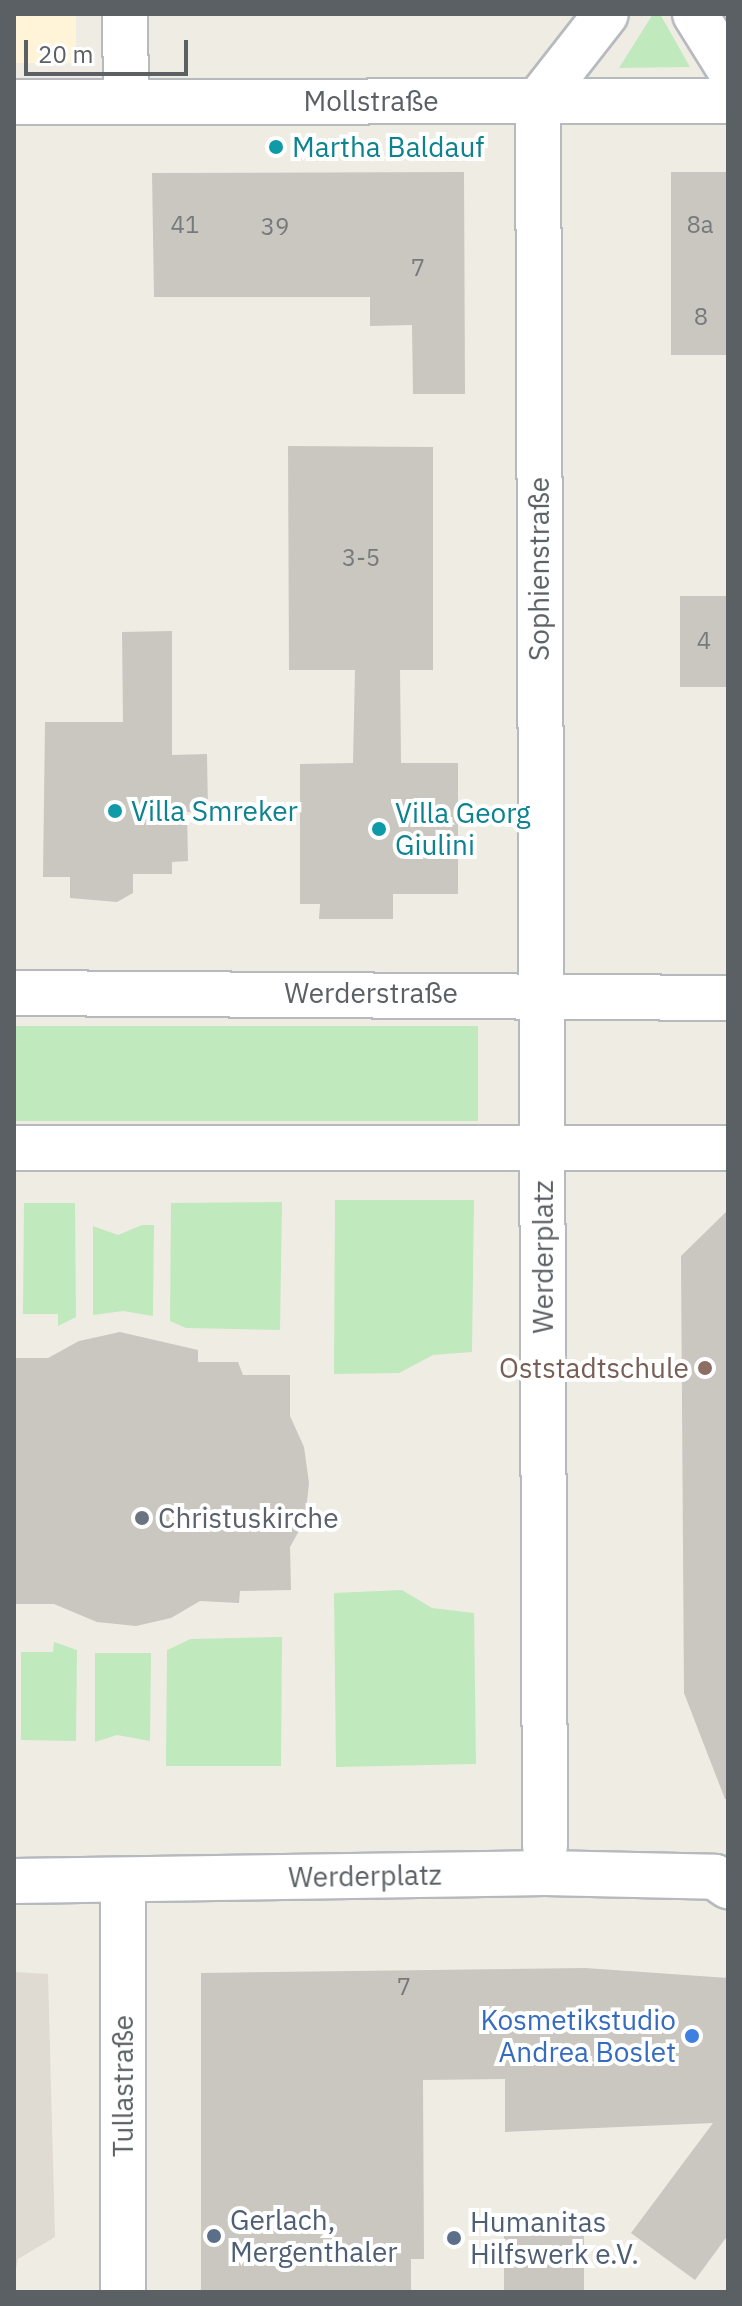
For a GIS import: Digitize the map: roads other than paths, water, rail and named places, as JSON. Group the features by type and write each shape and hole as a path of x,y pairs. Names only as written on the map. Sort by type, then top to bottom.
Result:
{"street":[{"path":"125,14 126,101"},
{"path":"538,101 606,14"},
{"path":"695,14 728,67"},
{"name":"Sophienstraße","path":"538,101 542,1148"},
{"name":"Mollstraße","path":"14,102 728,101"},
{"name":"Werderstraße","path":"14,993 541,994 728,998"},
{"path":"14,1148 728,1148"},
{"name":"Werderplatz","path":"542,1148 545,1846"},
{"name":"Werderplatz","path":"14,1881 545,1873 722,1881"},
{"name":"Tullastraße","path":"123,1880 123,2292"}],"place":[{"name":"Martha Baldauf","path":"276,147"},
{"name":"Villa Smreker","path":"115,811"},
{"name":"Villa Georg Giulini","path":"379,829"},
{"name":"Oststadtschule","path":"705,1368"},
{"name":"Christuskirche","path":"142,1518"},
{"name":"Kosmetikstudio Andrea Boslet","path":"692,2036"},
{"name":"Gerlach, Mergenthaler","path":"214,2236"},
{"name":"Humanitas Hilfswerk e.V.","path":"454,2238"}]}
